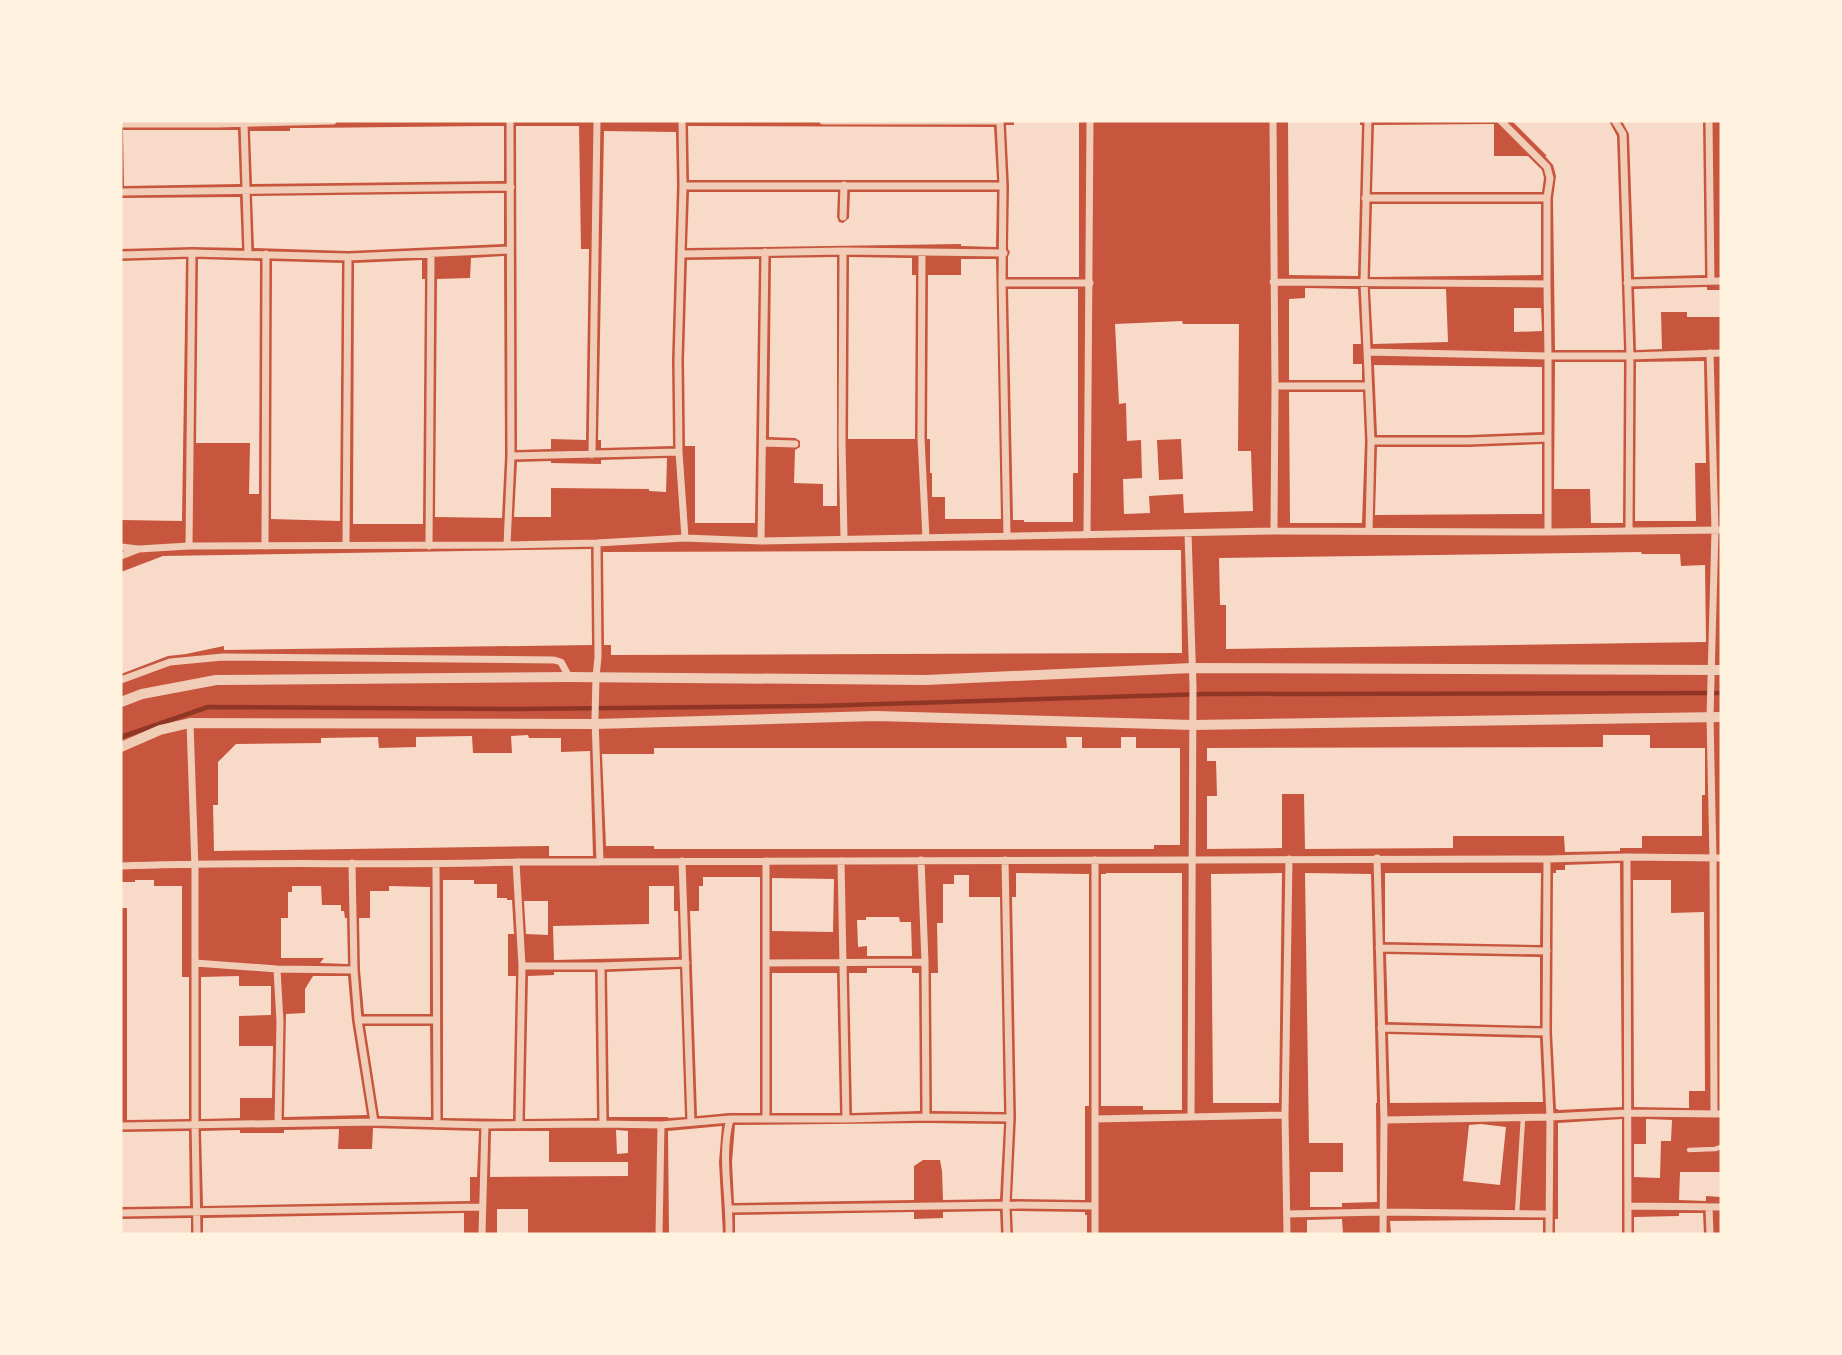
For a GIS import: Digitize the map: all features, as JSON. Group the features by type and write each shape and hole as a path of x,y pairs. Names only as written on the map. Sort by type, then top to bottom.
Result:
{"street":[{"path":"121,124 333,121"},
{"path":"507,545 511,456 510,121"},
{"path":"592,455 597,121"},
{"path":"682,121 682,254 678,360 679,452 685,538"},
{"path":"823,121 1000,121 1007,536"},
{"path":"1087,535 1090,121"},
{"path":"1273,121 1273,531"},
{"path":"1368,121 1364,282 1371,441 1369,531"},
{"path":"1501,121 1547,167 1550,178 1546,284 1548,532"},
{"path":"1615,121 1623,134 1630,356 1629,530"},
{"path":"1709,121 1711,281"},
{"path":"244,124 248,254"},
{"path":"843,217 844,185"},
{"path":"683,186 1003,186"},
{"path":"121,192 512,187"},
{"path":"1365,198 1548,198"},
{"path":"121,255 192,253 348,257 509,250"},
{"path":"682,254 842,251 1004,253"},
{"path":"842,251 844,538"},
{"path":"761,541 765,252"},
{"path":"922,252 921,438 926,538"},
{"path":"189,546 192,253"},
{"path":"265,546 266,254"},
{"path":"429,545 431,255"},
{"path":"346,545 348,257"},
{"path":"1627,283 1721,281"},
{"path":"1273,282 1546,284"},
{"path":"1002,283 1090,283"},
{"path":"1367,352 1548,356 1721,353"},
{"path":"1384,1120 1627,1113 1717,1114 1714,715 1718,530 1710,353"},
{"path":"1275,386 1367,386"},
{"path":"1371,441 1548,438"},
{"path":"763,443 795,444"},
{"path":"511,456 679,452"},
{"path":"121,547 507,545 685,538 761,541 1273,531 1718,530"},
{"path":"1188,533 1193,686 1191,1117"},
{"path":"597,543 598,657 595,721 600,862"},
{"path":"121,556 138,549"},
{"path":"121,680 170,662 223,657 554,660 561,662 569,677"},
{"path":"121,702 142,694 216,680 569,677 596,680 926,680 1192,668 1715,673"},
{"path":"121,747 160,730 190,723 595,721 876,716 1193,721 1714,715"},
{"path":"190,723 195,863 197,1234"},
{"path":"1627,857 1628,1234"},
{"path":"1377,858 1384,1120 1383,1234"},
{"path":"121,866 195,863 1717,858"},
{"path":"1287,1234 1285,1115 1289,859"},
{"path":"1547,859 1549,1234"},
{"path":"921,860 926,1116"},
{"path":"1005,860 1010,1118 1007,1234"},
{"path":"1095,860 1096,1234"},
{"path":"681,861 691,1122"},
{"path":"765,1119 766,861"},
{"path":"841,861 846,1119"},
{"path":"516,862 522,966 519,1125"},
{"path":"352,863 358,1020 374,1122"},
{"path":"436,864 437,1124"},
{"path":"1380,948 1547,951"},
{"path":"766,963 925,962"},
{"path":"195,963 278,969 354,970"},
{"path":"522,966 685,963"},
{"path":"601,966 603,1124"},
{"path":"278,969 278,1122"},
{"path":"358,1020 436,1020"},
{"path":"1381,1028 1546,1032"},
{"path":"1096,1119 1285,1115"},
{"path":"121,1126 278,1122 661,1125 730,1119 926,1116 1010,1118"},
{"path":"729,1234 730,1209 725,1166 726,1136 730,1119"},
{"path":"482,1234 485,1125"},
{"path":"659,1234 661,1125"},
{"path":"730,1209 1095,1206"},
{"path":"1628,1206 1721,1207"},
{"path":"121,1213 482,1207"},
{"path":"1709,1207 1710,1234"},
{"path":"1287,1214 1548,1214"}],"lane":[{"path":"1517,1213 1523,1117"},
{"path":"1689,1150 1721,1147"}],"building":[{"path":"1014,121 1079,121 1079,277 1008,277 1010,252 1006,125 1014,125"},
{"path":"1288,121 1360,121 1362,125 1358,276 1289,275"},
{"path":"1512,121 1609,121 1617,136 1624,350 1555,350 1553,198 1556,176 1547,156"},
{"path":"1622,121 1703,121 1705,275 1634,277 1629,134"},
{"path":"1494,124 1494,156 1528,156 1542,170 1542,192 1372,192 1374,125"},
{"path":"504,126 504,181 252,184 250,131 290,131 290,128"},
{"path":"516,126 579,126 581,249 589,249 586,440 551,439 551,449 517,450"},
{"path":"688,126 994,127 997,180 689,180"},
{"path":"123,130 238,130 240,184 124,186"},
{"path":"604,131 676,132 673,446 601,448 601,440 598,440"},
{"path":"689,192 838,192 837,217 839,222 843,223 849,218 850,192 997,192 996,247 961,244 687,248"},
{"path":"504,193 504,244 348,251 254,248 252,196"},
{"path":"240,197 242,248 121,249 121,198"},
{"path":"1372,204 1541,204 1541,275 1370,277"},
{"path":"504,256 505,456 502,518 435,517 437,279 470,278 471,258"},
{"path":"837,257 837,506 823,506 823,484 794,483 795,450 800,447 800,441 795,438 769,437 771,258"},
{"path":"849,257 912,258 912,275 916,275 915,439 848,439"},
{"path":"186,259 182,521 121,520 121,261"},
{"path":"198,259 260,261 259,494 249,494 250,443 196,443"},
{"path":"759,259 755,523 695,523 695,446 685,446 687,260"},
{"path":"961,259 996,259 1001,519 945,519 945,497 932,497 930,439 927,439 928,275 961,275"},
{"path":"422,260 422,279 425,279 423,524 353,524 354,263"},
{"path":"272,261 342,263 340,521 271,519"},
{"path":"1707,287 1707,290 1721,290 1721,317 1687,317 1687,312 1661,312 1662,349 1636,350 1634,289"},
{"path":"1305,288 1358,289 1361,344 1353,344 1353,364 1362,364 1362,380 1289,380 1289,299 1305,298"},
{"path":"1008,289 1078,289 1078,473 1073,473 1073,522 1013,520"},
{"path":"1370,289 1446,289 1448,342 1373,344"},
{"path":"1514,308 1541,308 1542,331 1514,332"},
{"path":"1182,321 1183,324 1239,324 1238,451 1251,451 1253,511 1184,513 1183,494 1149,496 1150,513 1124,514 1123,479 1142,478 1141,440 1127,441 1126,403 1119,404 1115,324","holes":["1181,439 1183,479 1159,480 1157,440"]},
{"path":"1704,361 1706,463 1695,463 1696,521 1635,521 1636,362"},
{"path":"1555,362 1624,362 1623,523 1591,523 1590,489 1554,489"},
{"path":"1374,365 1542,367 1542,432 1377,435"},
{"path":"1289,392 1363,392 1365,441 1362,523 1290,523"},
{"path":"1542,444 1542,514 1375,515 1377,447"},
{"path":"667,458 666,492 649,489 551,488 551,517 514,517 517,462 601,464 601,460"},
{"path":"591,549 592,645 224,650 224,646 168,656 121,674 121,572 163,556"},
{"path":"1181,550 1182,653 611,655 611,645 604,645 603,552"},
{"path":"1641,552 1680,554 1681,566 1705,565 1706,642 1226,649 1226,605 1220,605 1219,558"},
{"path":"528,735 529,738 561,738 561,752 590,751 593,856 549,856 549,846 214,851 213,805 218,805 218,762 236,744 321,743 321,738 378,737 379,748 416,747 416,737 472,736 473,753 512,753 511,736"},
{"path":"1603,735 1650,735 1650,748 1705,748 1702,836 1642,836 1642,848 1620,848 1620,851 1565,852 1564,836 1453,836 1453,848 1305,849 1304,794 1282,794 1282,848 1207,849 1207,796 1217,796 1216,761 1207,761 1207,748 1603,747"},
{"path":"1066,737 1082,737 1082,748 1121,748 1121,737 1136,737 1136,748 1180,748 1180,845 1154,845 1154,849 654,849 654,846 606,846 602,754 654,754 654,748 1067,748"},
{"path":"1620,863 1622,1107 1558,1110 1552,1032 1553,873 1556,873 1556,870 1565,870 1565,865"},
{"path":"1016,873 1089,874 1089,1106 1085,1106 1085,1200 1012,1199 1016,1118 1012,897 1016,897"},
{"path":"1182,873 1182,1110 1101,1106 1101,874"},
{"path":"1282,873 1279,1103 1213,1103 1211,874"},
{"path":"1305,873 1371,874 1377,1202 1342,1203 1342,1207 1310,1207 1310,1172 1343,1172 1343,1143 1309,1143"},
{"path":"1385,873 1541,873 1540,945 1385,942"},
{"path":"954,875 969,875 969,897 1000,897 1004,1112 932,1111 931,973 938,973 937,923 943,923 943,884 954,884"},
{"path":"703,877 760,877 760,1113 697,1116 690,911 699,911 699,886 703,886"},
{"path":"772,878 834,879 833,932 772,931"},
{"path":"154,880 154,886 182,886 182,977 189,977 189,1119 127,1120 127,908 121,908 121,882"},
{"path":"443,880 474,880 474,884 497,884 497,898 512,900 514,934 508,934 508,976 516,976 513,1119 443,1118"},
{"path":"1633,880 1671,880 1671,913 1704,912 1705,1091 1689,1091 1689,1108 1634,1107"},
{"path":"292,886 321,886 322,905 341,905 341,911 344,911 347,918 348,964 320,963 324,958 281,958 281,918 288,918 288,892 292,892"},
{"path":"389,886 430,887 430,1014 364,1014 359,918 370,918 370,891 389,891"},
{"path":"649,886 674,886 674,911 678,911 679,957 554,960 553,926 649,924"},
{"path":"524,901 548,901 548,935 526,934"},
{"path":"866,917 899,917 900,922 911,922 912,956 867,956 867,946 858,947 857,920 866,920"},
{"path":"1386,954 1540,957 1540,1026 1388,1022"},
{"path":"867,968 912,968 912,973 919,973 920,1111 852,1113 849,973 867,973"},
{"path":"680,969 685,1117 609,1117 607,972"},
{"path":"554,972 595,972 597,1118 525,1119 528,976 554,975"},
{"path":"772,973 837,973 840,1113 772,1113"},
{"path":"239,976 239,986 271,986 271,1015 239,1016 239,1046 273,1046 272,1098 240,1098 240,1118 201,1119 201,977"},
{"path":"313,976 348,976 352,1021 367,1115 284,1117 286,1014 305,1013 305,989"},
{"path":"365,1026 430,1026 431,1117 379,1116"},
{"path":"1388,1034 1540,1038 1543,1102 1390,1103"},
{"path":"1622,1119 1622,1234 1555,1234 1555,1219 1558,1219 1558,1123"},
{"path":"1646,1119 1672,1120 1671,1141 1661,1141 1660,1178 1634,1177 1634,1144 1646,1144"},
{"path":"1004,1124 1000,1199 943,1200 940,1160 923,1160 914,1166 914,1200 734,1203 732,1162 735,1125"},
{"path":"1469,1125 1506,1127 1500,1185 1463,1181"},
{"path":"722,1126 719,1162 723,1234 669,1234 668,1131"},
{"path":"373,1128 479,1131 477,1177 470,1177 470,1201 203,1206 201,1131 284,1133 284,1130 339,1129 338,1149 372,1149"},
{"path":"616,1130 628,1131 628,1153 617,1154"},
{"path":"189,1131 190,1206 121,1207 121,1132"},
{"path":"491,1131 549,1131 549,1162 628,1162 628,1176 490,1177"},
{"path":"1680,1172 1721,1172 1721,1197 1706,1196 1706,1201 1679,1200"},
{"path":"497,1209 528,1209 528,1234 497,1234"},
{"path":"1000,1211 1001,1234 735,1234 735,1215 914,1212 914,1219 943,1218 943,1212"},
{"path":"1012,1211 1085,1212 1087,1234 1013,1234"},
{"path":"464,1213 464,1234 203,1234 203,1218"},
{"path":"1679,1213 1703,1213 1704,1234 1634,1234 1634,1217 1679,1216"},
{"path":"191,1218 191,1234 121,1234 121,1219"},
{"path":"1342,1219 1343,1234 1307,1234 1307,1220"},
{"path":"1543,1220 1543,1234 1391,1234 1390,1221"}],"waterway":[{"path":"121,737 208,707 516,709 817,706 1206,694 1721,693"}]}
